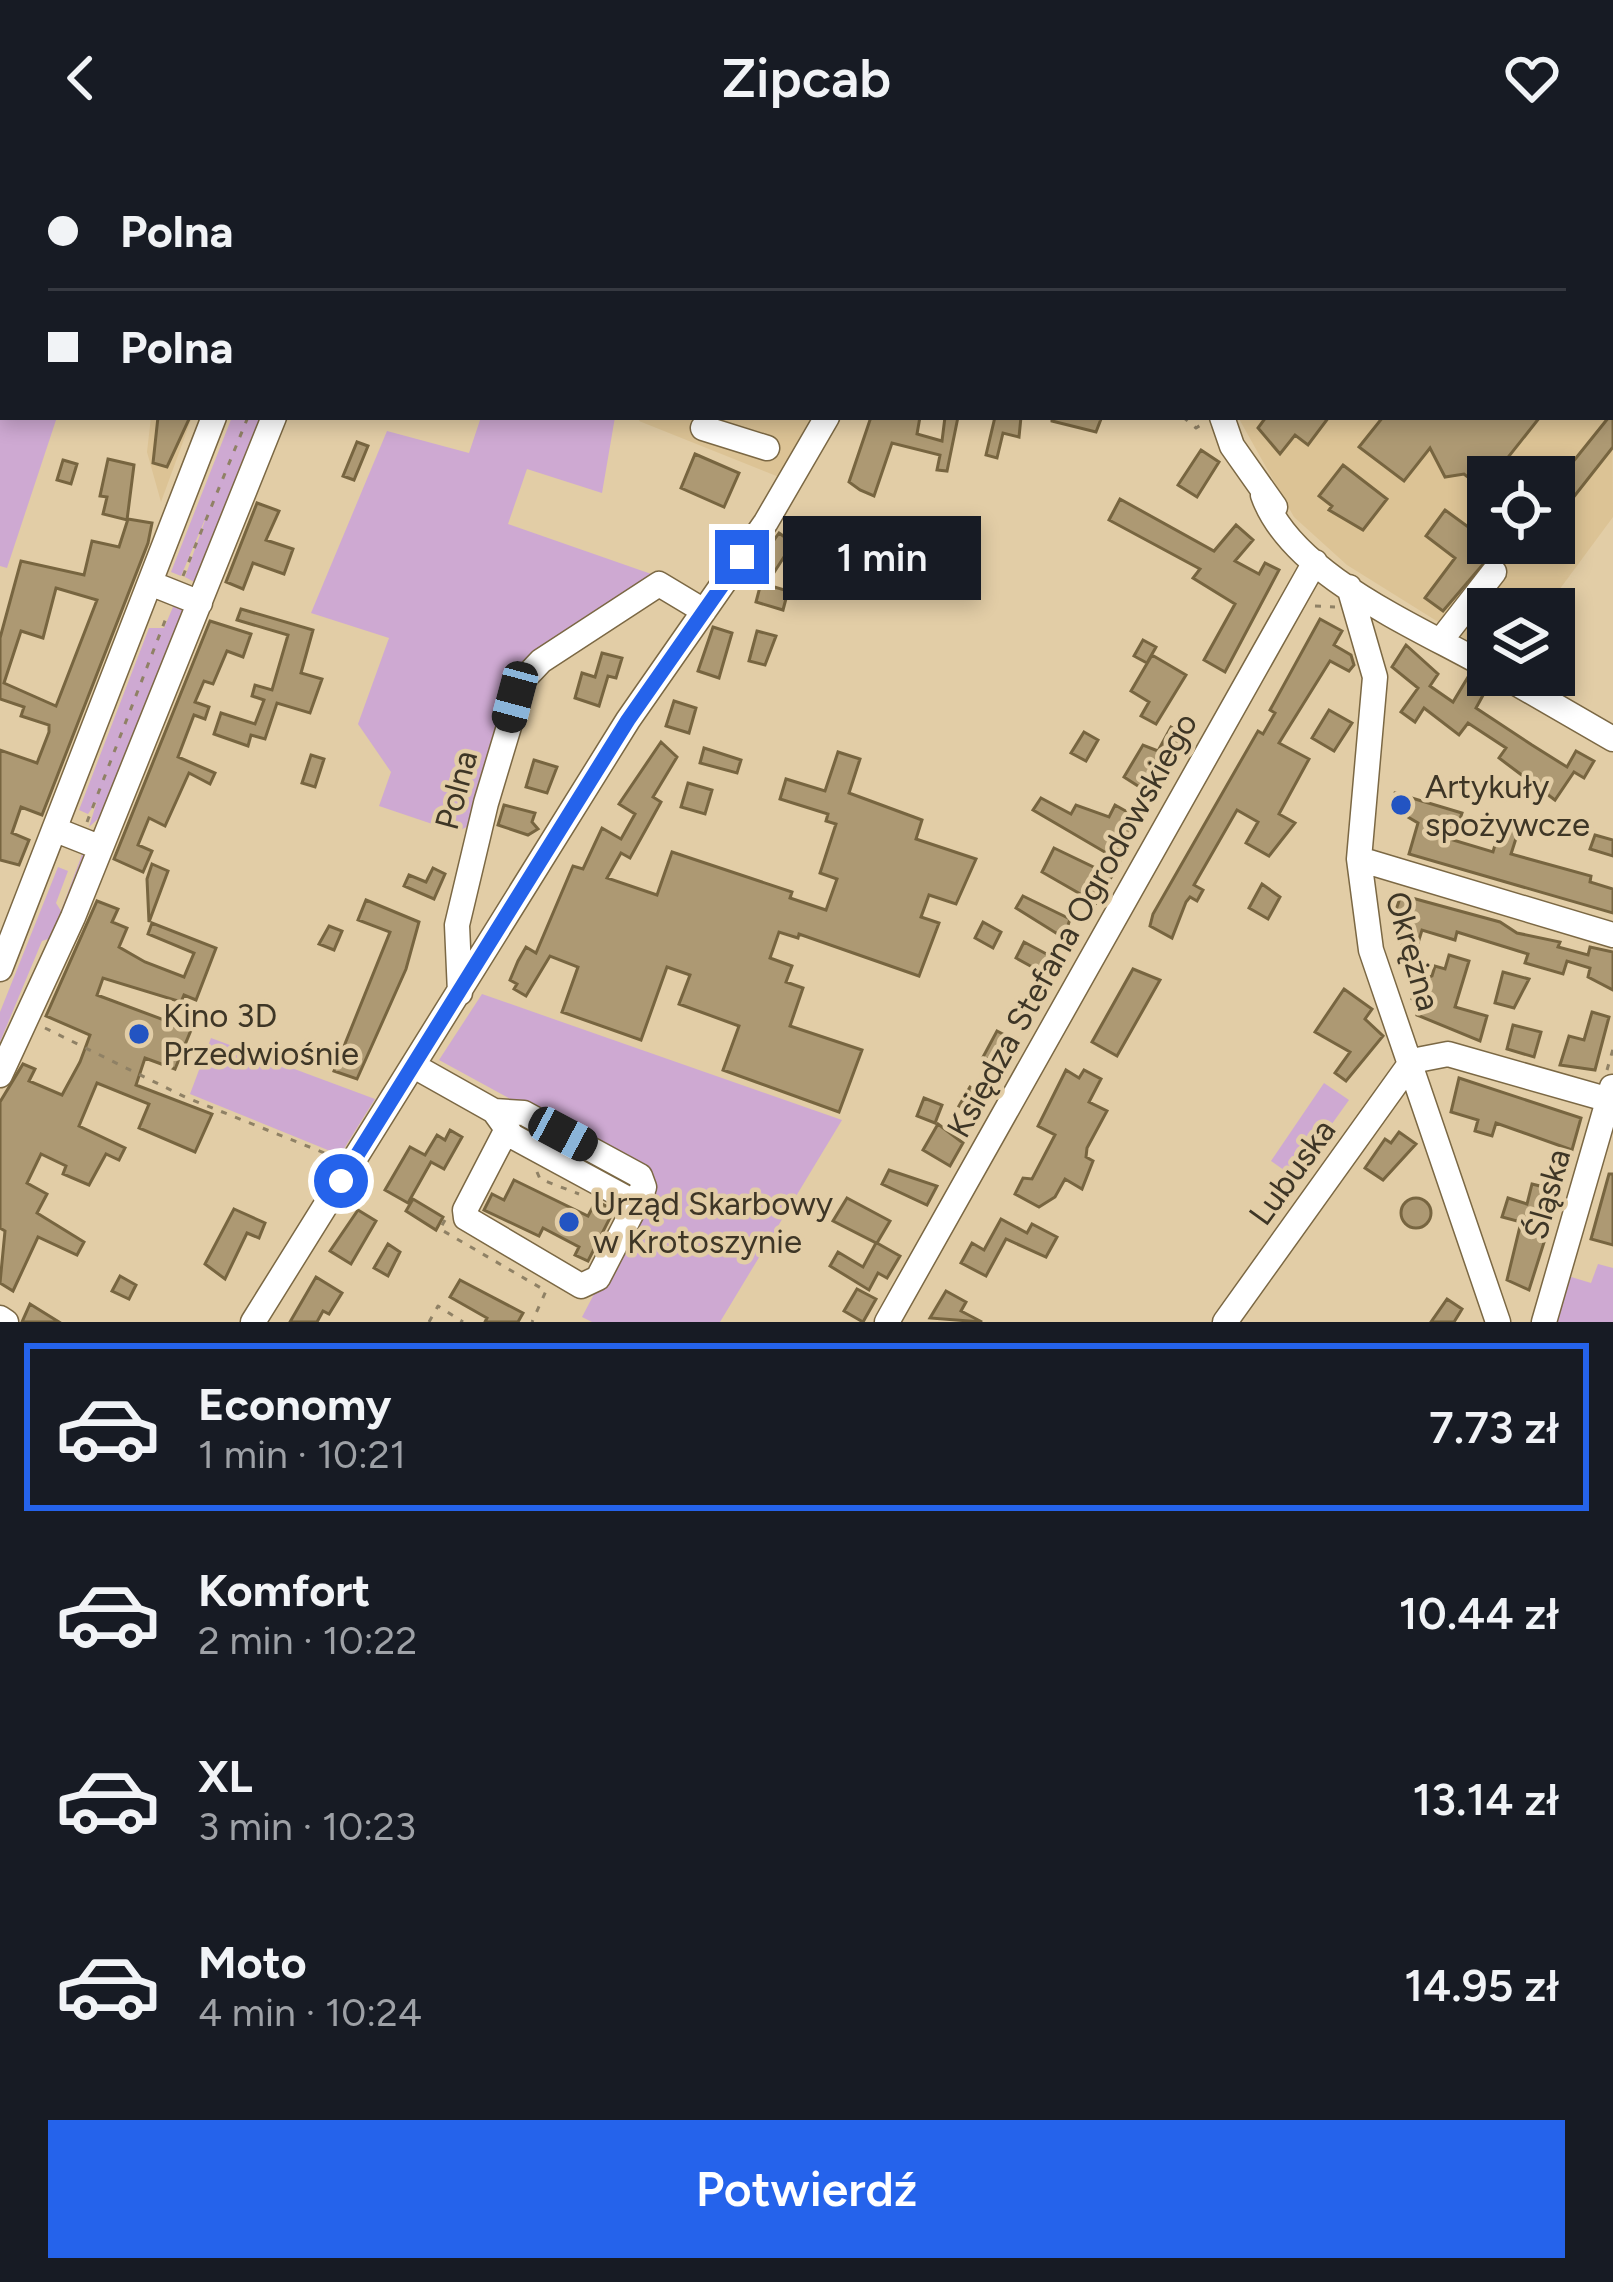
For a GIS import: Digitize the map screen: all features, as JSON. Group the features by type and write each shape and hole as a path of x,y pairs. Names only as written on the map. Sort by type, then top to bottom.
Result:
{"street":[{"path":"0,969 213,420"},
{"path":"0,1076 190,592 273,420"},
{"path":"253,1322 628,720 777,505 825,420"},
{"path":"1223,420 1232,446 1263,495 1349,598 1467,655"},
{"path":"1199,423 1232,446"},
{"path":"704,428 767,448"},
{"name":"Księdza Stefana Ogrodowskiego","path":"887,1322 1315,562"},
{"path":"1441,640 1494,572"},
{"path":"150,583 190,592"},
{"name":"Polna","path":"460,993 457,926 491,782 523,680 541,661 659,584 704,611"},
{"name":"Okrężna","path":"1349,598 1370,645 1375,677 1359,859 1371,950 1498,1322"},
{"path":"1538,696 1613,739"},
{"path":"56,830 92,839"},
{"path":"1359,859 1613,935"},
{"path":"1412,1061 1448,1054 1612,1095"},
{"name":"Lubuska","path":"1225,1322 1412,1061"},
{"path":"414,1066 628,1199 636,1199 644,1187 598,1278 581,1286 466,1218 500,1120"},
{"name":"Śląska","path":"1544,1322 1612,1095"}],"path":[{"path":"92,839 190,592 247,420"},
{"path":"1304,605 1349,598"},
{"path":"37,1024 185,1097 339,1159"},
{"path":"562,1200 566,1192"},
{"path":"429,1322 438,1306 463,1322"}],"shaded area":[{"path":"0,420 56,420 7,568 0,566"},
{"path":"151,420 191,420 161,502 147,452"},
{"path":"231,420 263,420 196,583 185,577 208,512 181,576 171,572"},
{"path":"480,420 614,420 602,493 527,469 508,524 657,576 541,652 475,823 456,832 379,806 391,772 358,724 389,638 311,613 387,431 469,453"},
{"path":"640,420 810,420 779,477"},
{"path":"1240,420 1612,420 1613,517 1561,588 1467,588 1467,640 1347,565 1294,517"},
{"path":"176,600 187,608 101,816 89,827 97,801 88,814 79,810 149,628 164,628"},
{"path":"84,849 88,857 51,938 42,941 0,1042 0,1012 58,867 68,871 56,903 61,911"},
{"path":"482,994 842,1120 720,1322 592,1322 582,1317 655,1178 439,1060"},
{"path":"211,1038 375,1099 340,1155 190,1094"},
{"path":"1324,1083 1349,1100 1294,1177 1271,1161"},
{"path":"1598,1264 1613,1268 1613,1322 1554,1322 1568,1276 1591,1283"}],"building":[{"path":"158,420 189,420 167,467 153,463"},
{"path":"870,420 919,420 917,434 942,441 945,420 957,420 947,471 937,470 940,455 892,443 874,496 849,482"},
{"path":"994,420 1021,420 1019,437 1003,433 997,458 986,455"},
{"path":"1052,420 1101,420 1096,432"},
{"path":"1264,420 1327,420 1308,445 1295,435 1280,454 1258,428"},
{"path":"1381,420 1538,420 1509,456 1467,456 1467,476 1445,477 1430,448 1404,481 1359,447"},
{"path":"1607,420 1613,420 1613,447 1575,495 1575,459"},
{"path":"357,442 368,446 354,480 343,476"},
{"path":"1201,450 1219,462 1197,497 1178,485"},
{"path":"695,454 739,473 724,507 681,488"},
{"path":"108,459 134,465 127,520 103,514 107,497 100,496"},
{"path":"63,460 77,464 71,484 57,480"},
{"path":"1343,465 1387,499 1363,530 1329,510 1332,506 1319,496"},
{"path":"1120,499 1214,551 1236,525 1253,540 1235,561 1259,574 1265,563 1279,570 1225,672 1204,660 1235,604 1193,578 1200,569 1109,520"},
{"path":"257,503 279,511 266,540 293,549 284,574 253,563 243,589 226,582"},
{"path":"1445,510 1467,526 1467,564 1483,564 1443,611 1425,598 1455,558 1426,536"},
{"path":"128,519 152,523 42,815 21,807 12,833 29,840 19,865 0,860 0,750 37,763 49,732 49,725 21,716 24,707 0,699 0,638 21,561 84,575 92,541 119,547","holes":["56,588 97,600 56,706 4,683 21,631 43,638"]},
{"path":"835,526 859,539 847,556 823,543"},
{"path":"779,533 793,543 773,574 754,568"},
{"path":"761,583 788,591 783,610 756,602"},
{"path":"241,609 313,630 301,673 322,679 310,713 277,703 265,739 251,735 248,746 214,734 221,713 255,724 264,700 252,696 255,685 272,690 288,635 237,620"},
{"path":"1320,619 1342,631 1334,645 1351,655 1354,665 1349,671 1330,661 1279,743 1309,759 1279,814 1295,823 1269,856 1246,843 1258,822 1237,810 1194,885 1203,890 1197,901 1190,897 1186,902 1172,938 1150,926 1153,914 1258,731 1263,734 1275,713 1270,710"},
{"path":"210,621 251,634 243,657 227,651 213,684 204,681 195,702 209,707 205,719 194,715 178,757 215,773 210,784 189,773 165,826 149,818 138,845 152,851 143,872 114,859"},
{"path":"713,627 732,633 719,678 698,671"},
{"path":"757,631 776,636 765,665 749,661"},
{"path":"1143,640 1156,647 1147,663 1134,656"},
{"path":"1406,645 1438,674 1430,686 1453,702 1467,679 1467,696 1483,696 1476,708 1567,767 1576,751 1594,761 1584,778 1574,772 1555,800 1499,758 1506,748 1468,723 1459,735 1424,708 1415,722 1401,712 1418,688 1392,667"},
{"path":"602,653 622,658 616,678 608,676 599,706 575,698 582,673 595,677"},
{"path":"1152,655 1186,675 1156,724 1141,716 1149,702 1131,691"},
{"path":"674,701 696,708 689,733 666,726"},
{"path":"1329,710 1352,723 1334,751 1312,738"},
{"path":"1171,727 1189,737 1155,797 1124,777 1143,745 1158,751"},
{"path":"1084,732 1098,740 1086,761 1071,753"},
{"path":"661,742 677,757 653,797 661,802 630,858 621,853 607,878 657,895 672,852 792,892 790,898 826,910 837,879 820,873 836,824 826,821 828,814 780,799 786,779 825,791 838,752 860,759 849,793 922,820 916,839 976,859 956,904 929,895 921,917 939,923 919,976 799,934 798,938 779,932 770,958 792,966 786,982 803,988 790,1026 862,1050 839,1112 723,1070 739,1026 679,1004 690,975 667,967 641,1040 562,1012 578,967 550,956 526,996 514,989 517,984 510,980 518,961 526,947 536,953 573,866 583,869 602,828 621,839 635,814 619,804"},
{"path":"704,748 741,760 737,773 700,763"},
{"path":"311,755 324,759 315,787 302,783"},
{"path":"534,760 557,767 547,793 526,787"},
{"path":"688,783 712,790 705,814 681,807"},
{"path":"1395,793 1462,813 1453,840 1493,852 1501,824 1519,829 1511,854 1591,876 1590,882 1613,889 1613,913 1409,854 1418,823 1391,807"},
{"path":"1041,798 1071,814 1076,805 1109,817 1115,805 1140,819 1120,861 1033,810"},
{"path":"504,805 535,813 532,822 538,829 528,835 498,825"},
{"path":"1595,835 1613,840 1613,856 1590,849"},
{"path":"1054,848 1112,876 1096,903 1042,872"},
{"path":"152,864 168,871 149,922 147,879"},
{"path":"433,868 445,874 434,899 404,886 409,875 426,882"},
{"path":"1262,884 1280,897 1268,919 1249,908"},
{"path":"1401,895 1500,922 1517,933 1560,942 1558,947 1588,955 1590,947 1613,952 1613,990 1588,977 1590,968 1567,961 1563,974 1525,963 1528,954 1457,932 1455,940 1422,930 1415,953 1401,949 1409,922 1394,916"},
{"path":"1023,896 1070,919 1064,938 1016,908"},
{"path":"366,900 419,922 406,969 357,1079 334,1071 390,932 358,920"},
{"path":"97,901 118,909 112,922 127,928 119,947 145,962 184,977 194,953 148,934 152,923 216,948 196,1000 184,995 181,1002 103,978 97,995 191,1030 175,1069 145,1058 136,1085 212,1114 195,1152 139,1128 149,1104 97,1083 79,1126 125,1148 119,1160 106,1154 89,1185 63,1174 66,1166 41,1154 27,1183 47,1194 37,1213 84,1242 77,1255 38,1237 13,1291 0,1283 5,1231 0,1228 0,1102 23,1064 35,1069 29,1081 62,1095 80,1062 90,1035 46,1016"},
{"path":"983,922 1001,932 993,948 975,938"},
{"path":"329,926 342,931 334,950 319,944"},
{"path":"1024,942 1054,958 1045,974 1016,958"},
{"path":"1449,955 1469,961 1455,1007 1487,1016 1480,1041 1417,1015 1419,1006 1412,999 1417,982 1432,976 1435,966 1445,969"},
{"path":"1133,969 1160,980 1117,1056 1092,1042"},
{"path":"1503,972 1529,979 1514,1008 1495,1003"},
{"path":"1344,989 1372,1009 1365,1019 1383,1036 1346,1081 1335,1073 1350,1052 1315,1032"},
{"path":"1592,1012 1609,1017 1595,1070 1560,1065 1569,1036 1584,1040"},
{"path":"1513,1025 1541,1032 1534,1057 1507,1049"},
{"path":"997,1031 1018,1042 1007,1064 983,1057"},
{"path":"1066,1070 1079,1078 1084,1070 1101,1079 1089,1102 1107,1111 1087,1148 1086,1157 1093,1161 1082,1189 1065,1179 1055,1197 1039,1207 1015,1194 1023,1178 1032,1179 1055,1135 1038,1126"},
{"path":"1459,1078 1581,1118 1572,1150 1496,1123 1492,1136 1475,1131 1478,1120 1451,1112"},
{"path":"970,1087 988,1097 977,1116 959,1106"},
{"path":"924,1098 942,1105 935,1123 917,1116"},
{"path":"938,1124 963,1143 950,1166 923,1150"},
{"path":"450,1130 462,1137 444,1169 431,1162 408,1203 385,1190 410,1147 425,1155 437,1135 445,1140"},
{"path":"1399,1132 1416,1144 1383,1180 1365,1168 1385,1139 1391,1143"},
{"path":"889,1170 937,1186 927,1205 882,1184"},
{"path":"1609,1174 1613,1174 1613,1245 1591,1239"},
{"name":"Urząd Skarbowy w Krotoszynie","path":"514,1180 588,1216 596,1201 614,1210 588,1261 575,1255 579,1247 543,1228 539,1236 484,1210 492,1194 504,1200"},
{"path":"1532,1184 1556,1190 1557,1201 1529,1290 1507,1280 1521,1222 1502,1217 1508,1198 1527,1204"},
{"path":"847,1198 890,1221 877,1243 900,1256 887,1278 878,1273 869,1290 830,1266 838,1252 863,1267 876,1243 833,1221"},
{"path":"1416,1198 1431,1213 1416,1228 1401,1213"},
{"path":"413,1199 443,1217 436,1230 406,1211"},
{"path":"234,1209 265,1223 259,1238 247,1233 225,1279 205,1264"},
{"path":"358,1210 376,1221 351,1264 330,1251"},
{"path":"1001,1219 1027,1233 1032,1224 1057,1237 1046,1257 1006,1239 986,1276 961,1263 972,1243 984,1250"},
{"path":"388,1244 400,1252 388,1276 374,1268"},
{"path":"120,1276 136,1285 129,1299 112,1291"},
{"path":"316,1277 342,1293 329,1314 323,1311 317,1322 290,1322"},
{"path":"460,1280 523,1313 518,1322 485,1322 487,1318 450,1297"},
{"path":"857,1289 876,1299 863,1322 844,1311"},
{"path":"946,1291 966,1302 961,1311 982,1322 930,1318"},
{"path":"1447,1299 1462,1309 1454,1322 1431,1322"},
{"path":"30,1304 59,1322 22,1322"}],"place":[{"name":"Artykuły spożywcze","path":"1401,805"},
{"name":"Kino 3D Przedwiośnie","path":"139,1034"},
{"name":"Urząd Skarbowy w Krotoszynie","path":"569,1222"}],"route":[{"path":"341,1181 628,720 742,557"}]}
